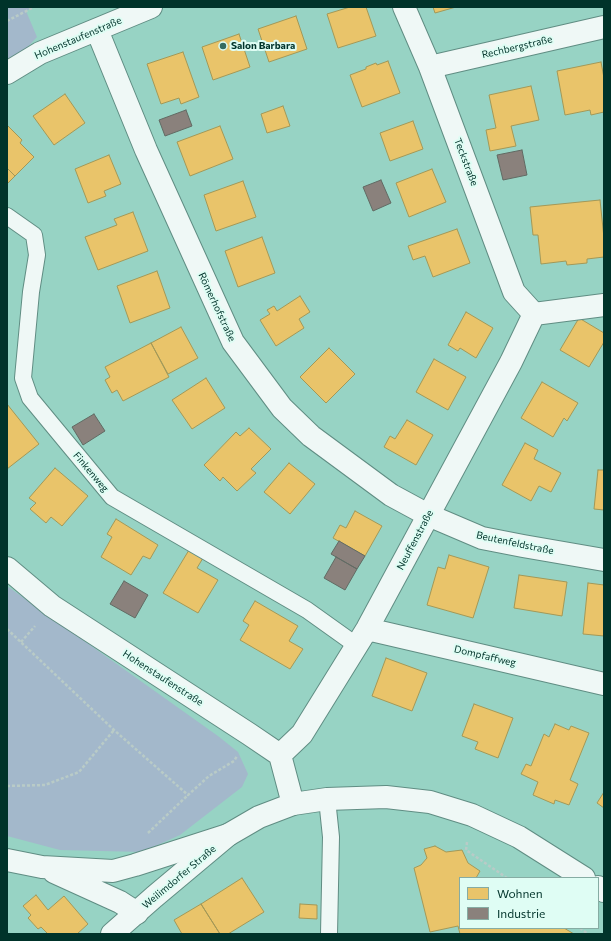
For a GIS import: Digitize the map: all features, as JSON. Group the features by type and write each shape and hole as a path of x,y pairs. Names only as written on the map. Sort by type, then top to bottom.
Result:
{"street":[{"name":"Hohenstaufenstraße","path":"7,73 40,53 151,7"},
{"name":"Teckstraße","path":"404,7 430,67 514,292 534,314"},
{"name":"Rechbergstraße","path":"430,67 604,27"},
{"name":"Römerhofstraße","path":"97,30 146,150 233,342 282,408 311,436 391,494 428,515"},
{"path":"534,314 604,305"},
{"name":"Neuffenstraße","path":"280,755 302,734 361,637 511,362 534,314"},
{"name":"Beutenfeldstraße","path":"428,515 482,538 604,560"},
{"name":"Hohenstaufenstraße","path":"7,568 52,606 280,755"},
{"name":"Dompfaffweg","path":"361,637 604,684"},
{"path":"280,755 293,804"},
{"name":"Weilimdorfer Straße","path":"42,867 120,902 137,913 228,835 259,817 293,804 327,799 386,797 430,802 472,815 519,837 582,877"},
{"name":"Weilimdorfer Straße","path":"7,860 42,867 113,871 228,835"},
{"path":"112,934 137,913"}],"lane":[{"name":"Finkenweg","path":"7,216 34,235 37,255 31,292 23,378 30,398 112,497 307,610 361,637"},
{"path":"327,799 331,837 329,934"}],"path":[{"path":"7,21 34,7"},
{"path":"7,629 114,730 188,794 209,776 234,761 249,734"},
{"path":"7,786 45,785 79,772 114,730"},
{"path":"472,815 466,850 506,877"}],"shaded area":[{"path":"7,7 34,7 26,11 37,37 7,69"},
{"path":"7,586 218,736 238,752 248,774 242,787 180,835 142,852 60,850 7,836"}],"building: Wohnen":[{"path":"350,7 366,7 376,36 338,48 327,14"},
{"path":"433,7 456,7 435,13"},
{"path":"296,16 307,49 269,62 258,29"},
{"path":"239,34 250,67 213,80 202,47"},
{"path":"183,52 199,97 181,104 179,98 161,104 147,64"},
{"path":"388,61 400,93 362,107 350,75 366,69 366,67 376,63 377,65"},
{"path":"601,62 604,78 604,112 591,115 590,110 565,115 557,71"},
{"path":"531,86 539,120 511,126 516,146 490,151 486,130 496,128 489,95"},
{"path":"65,94 85,123 54,145 33,116"},
{"path":"283,106 290,126 267,133 261,114"},
{"path":"413,121 423,149 390,161 380,133"},
{"path":"7,125 22,140 20,143 34,157 15,176 7,168"},
{"path":"220,126 233,159 190,176 177,142"},
{"path":"109,155 121,184 104,191 106,196 88,203 75,169"},
{"path":"7,168 15,176 7,184"},
{"path":"432,169 446,202 409,217 396,183"},
{"path":"243,181 256,217 216,231 204,195"},
{"path":"600,200 604,238 604,257 587,259 587,263 567,265 566,261 541,264 538,235 533,235 530,207"},
{"path":"133,212 148,251 98,270 85,237 117,225 114,219"},
{"path":"457,229 470,263 433,277 425,256 413,260 408,246"},
{"path":"262,237 275,273 238,287 225,251"},
{"path":"157,271 170,308 130,323 117,286"},
{"path":"300,296 310,312 299,319 304,328 276,346 260,320 270,314 267,310 274,306 277,311"},
{"path":"466,312 493,328 476,358 460,348 458,351 448,345"},
{"path":"579,318 604,333 604,342 589,367 560,350"},
{"path":"181,327 198,358 168,374 151,343"},
{"path":"151,343 169,377 123,401 117,390 112,393 105,380 110,377 105,367"},
{"path":"329,348 355,374 326,403 300,377"},
{"path":"434,359 466,377 448,410 416,392"},
{"path":"206,378 225,408 192,429 172,400"},
{"path":"542,382 578,403 567,421 564,418 553,437 521,418"},
{"path":"7,404 39,444 7,469"},
{"path":"407,420 433,435 416,465 384,447 390,436 395,439"},
{"path":"249,428 271,449 251,469 256,473 237,491 223,477 220,481 204,465 236,432 240,436"},
{"path":"525,443 538,450 534,459 561,473 551,492 539,486 531,501 502,485"},
{"path":"289,463 315,484 290,514 264,492"},
{"path":"55,468 88,496 62,526 51,517 46,523 30,509 36,503 29,498"},
{"path":"598,470 604,470 604,510 594,509"},
{"path":"355,511 382,526 365,556 333,538 340,525 346,528"},
{"path":"116,519 158,545 150,559 143,556 131,575 101,557 112,537 107,534"},
{"path":"189,550 203,558 197,568 218,580 198,613 163,593"},
{"path":"449,555 489,567 473,618 427,605 438,567 445,569"},
{"path":"519,575 567,582 562,616 514,608"},
{"path":"588,583 604,585 604,636 583,634"},
{"path":"255,601 298,626 289,641 303,649 290,669 240,640 249,625 243,621"},
{"path":"386,658 427,673 412,711 372,696"},
{"path":"474,704 513,718 498,758 475,749 478,742 462,736"},
{"path":"555,724 569,730 571,726 589,733 570,780 578,784 569,805 555,800 554,804 533,795 538,782 521,774 526,764 531,766 544,734 549,737"},
{"path":"604,792 604,808 597,803"},
{"path":"435,846 446,852 462,850 468,863 480,871 477,877 459,877 459,929 566,929 574,934 460,934 458,926 430,932 414,868 421,865 427,858 424,849"},
{"path":"242,878 264,912 228,934 220,934 201,904"},
{"path":"36,895 48,910 64,896 88,924 77,934 48,934 41,927 38,929 28,918 31,915 23,906"},
{"path":"201,904 220,934 182,934 174,920"},
{"path":"300,904 317,905 317,919 299,918"}],"building: Industrie":[{"path":"186,110 192,126 165,136 159,120"},
{"path":"522,150 527,175 503,180 497,155"},
{"path":"381,180 391,203 373,211 363,187"},
{"path":"94,414 105,431 83,445 72,427"},
{"path":"339,541 365,556 357,569 331,554"},
{"path":"336,557 357,569 345,590 324,578"},
{"path":"124,581 148,595 135,618 110,604"}],"place":[{"name":"Salon Barbara","path":"223,46"}]}
